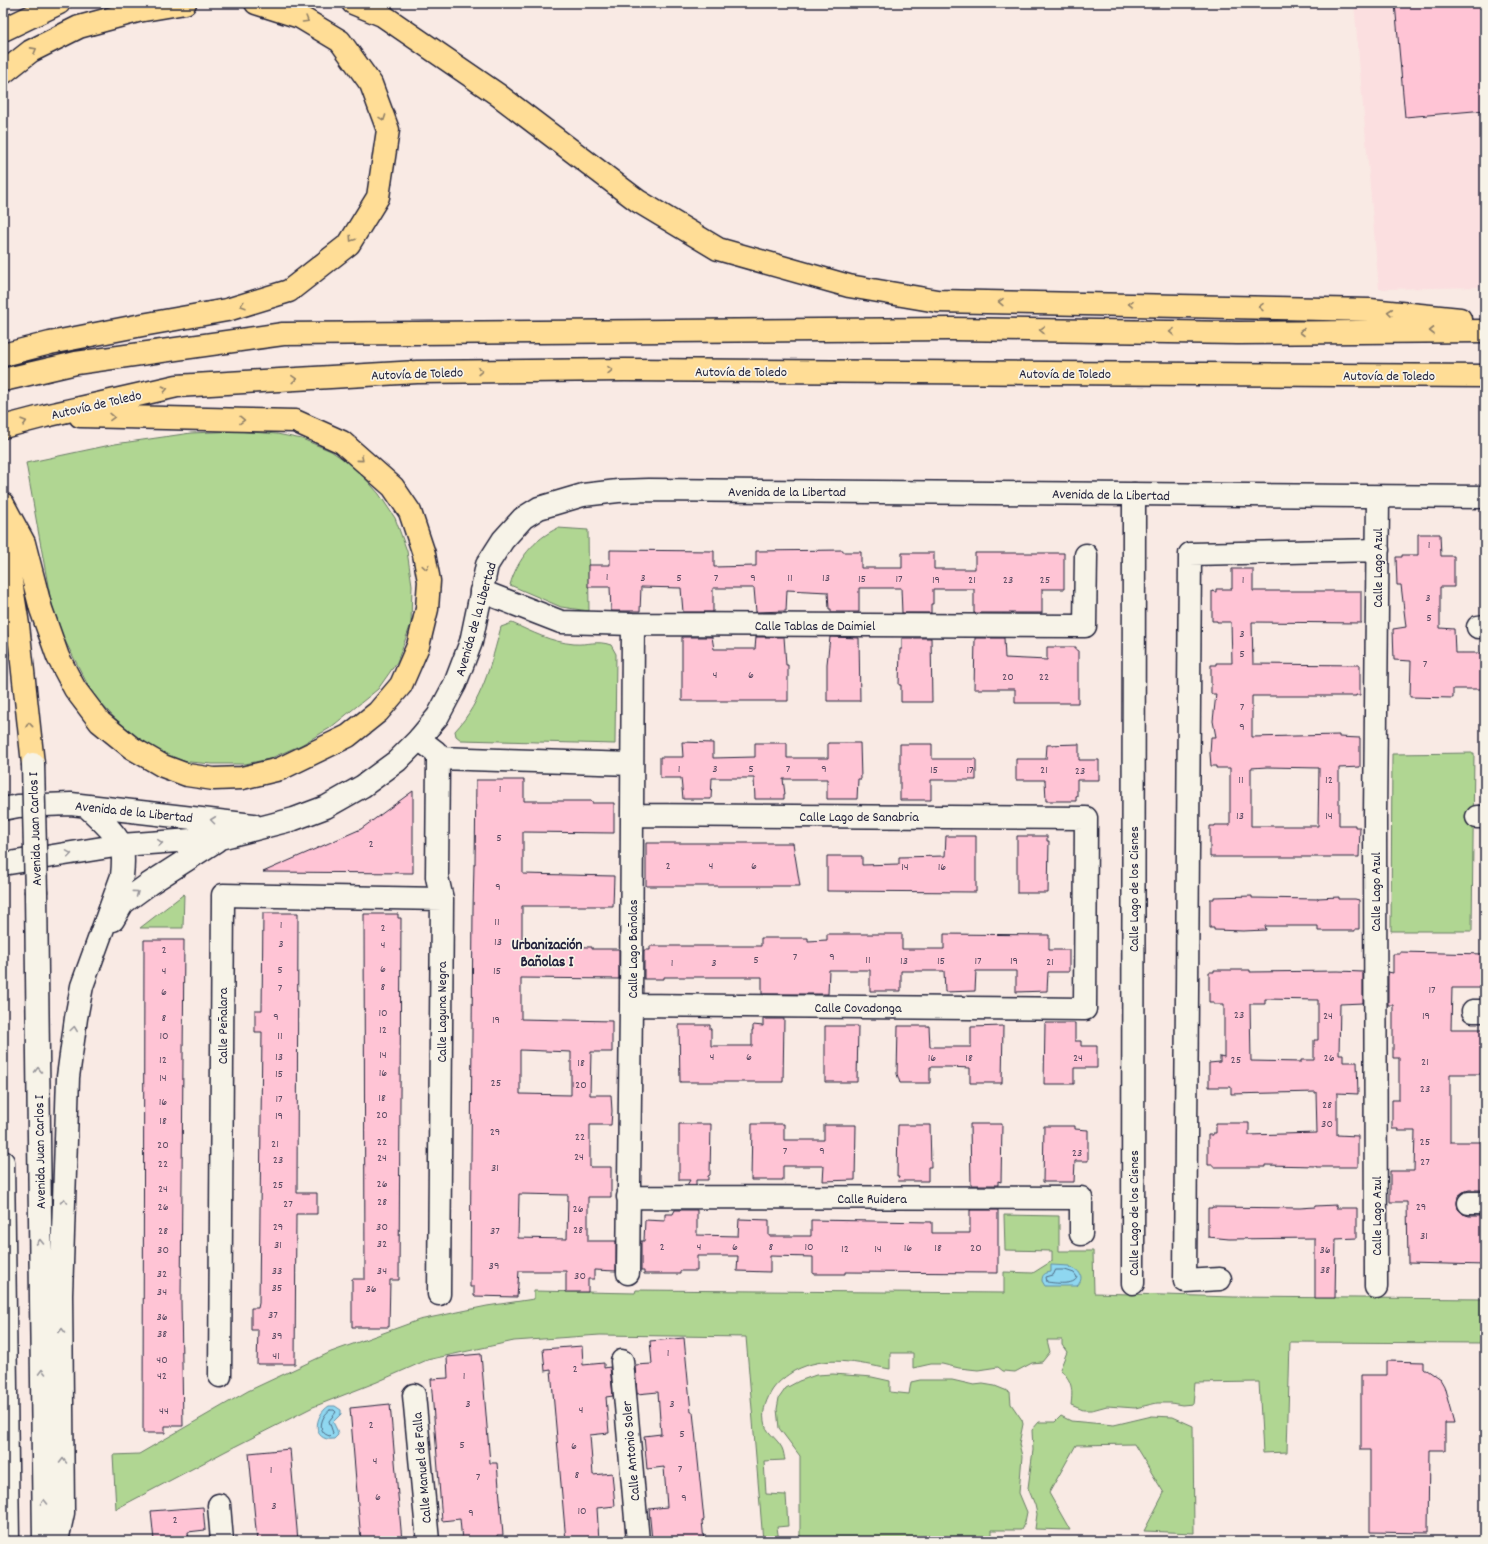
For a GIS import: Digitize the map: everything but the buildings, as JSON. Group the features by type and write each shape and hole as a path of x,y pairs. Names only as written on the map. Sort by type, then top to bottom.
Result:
{"highway":[{"path":"3,30 59,3"},
{"path":"3,73 31,51 79,27 138,11 185,3"},
{"path":"3,355 88,335 227,310 289,291 349,244 378,197 388,130 371,84 340,41 300,16 256,3"},
{"path":"353,3 382,15 497,94 638,201 718,249 841,284 937,301 1370,310 1485,321"},
{"path":"3,380 76,363 283,334 951,329 1238,333 1485,331"},
{"name":"Autovía de Toledo","path":"3,427 177,386 417,372 625,370 1485,376"},
{"path":"3,504 24,543 41,609 58,657 75,689 100,722 132,748 162,766 187,775 214,779 242,778 280,769 348,736 378,712 402,685 418,646 427,609 429,581 424,554 410,512 393,487 342,442 295,421 45,416"},
{"path":"3,530 18,625 33,764"}],"street":[{"name":"Avenida de la Libertad","path":"3,864 121,846 220,838 294,819 326,807 363,786 396,761 419,739 438,716 455,684 470,642 487,566 503,540 523,518 539,508 583,495 618,491 649,490 1485,498"},
{"name":"Calle Lago de los Cisnes","path":"1133,1283 1134,494"},
{"name":"Calle Lago Azul","path":"1376,1287 1375,818 1378,497"},
{"path":"1220,1279 1185,1281 1190,554 1378,550"},
{"name":"Calle Tablas de Daimiel","path":"481,591 561,622 633,624 1084,626 1086,555"},
{"name":"Calle Lago Bañolas","path":"628,1273 633,624"},
{"path":"419,739 436,752 438,758 632,764"},
{"name":"Calle Laguna Negra","path":"438,758 437,877 442,899 439,1294"},
{"name":"Avenida Juan Carlos I","path":"33,764 44,1541"},
{"name":"Avenida de la Libertad","path":"3,809 18,806 71,804 266,826"},
{"path":"57,1541 63,1514 61,1295 68,1077 82,986 122,876 123,863 121,846 108,826 86,806"},
{"name":"Calle Lago de Sanabria","path":"632,815 1086,818 1085,1008"},
{"name":"Avenida de la Libertad","path":"91,960 123,903 149,884 220,838"},
{"name":"Calle Peñalara","path":"220,1376 223,896 442,899"},
{"name":"Calle Covadonga","path":"631,1005 1085,1008"},
{"path":"3,1162 8,1541"},
{"name":"Calle Ruidera","path":"628,1197 1081,1198 1081,1234"},
{"name":"Calle Antonio Soler","path":"622,1361 638,1541"},
{"name":"Calle Manuel de Falla","path":"414,1395 428,1541"},
{"path":"219,1505 222,1541"}],"shaded area":[{"path":"1354,3 1485,3 1485,287 1379,289"}],"green space":[{"path":"237,431 277,434 302,439 331,451 356,468 379,494 395,518 407,551 412,585 411,624 397,662 378,689 330,728 301,745 269,759 245,764 212,764 179,761 148,746 124,728 93,695 62,635 51,602 26,463 115,444 191,433"},
{"path":"558,528 588,530 589,611 561,607 510,585 517,567 528,551 541,538"},
{"path":"512,623 542,636 566,643 597,643 611,645 616,654 615,744 461,740 456,736 455,731 472,708 479,695 489,669 501,627"},
{"path":"1474,753 1472,931 1391,931 1392,754"},
{"path":"184,894 183,928 140,928"},
{"path":"1004,1215 1059,1216 1059,1251 1093,1251 1094,1293 1234,1297 1485,1299 1485,1343 1290,1342 1287,1452 1263,1453 1259,1382 1195,1383 1193,1404 1182,1405 1157,1403 1135,1408 1107,1406 1092,1410 1083,1410 1071,1405 1071,1385 1067,1377 1060,1369 1067,1352 1062,1345 1062,1340 1047,1340 1050,1352 1042,1362 1032,1363 1015,1372 1003,1371 998,1367 978,1370 942,1364 931,1364 913,1368 913,1353 890,1353 890,1369 842,1361 830,1361 806,1366 785,1377 773,1389 764,1408 765,1425 782,1448 785,1460 764,1461 766,1494 786,1495 788,1526 777,1527 779,1541 763,1541 746,1337 600,1335 514,1341 427,1360 377,1382 313,1407 116,1509 113,1455 139,1454 248,1391 331,1352 419,1320 487,1306 534,1299 534,1291 635,1293 636,1290 1004,1293 1004,1272 1033,1273 1052,1261 1052,1251 1005,1250"},
{"path":"833,1374 872,1377 890,1381 890,1392 909,1394 911,1382 920,1380 952,1380 974,1385 983,1384 995,1386 1010,1392 1011,1404 1022,1420 1023,1424 1019,1444 1022,1456 1019,1493 1027,1512 1025,1522 1021,1530 992,1530 992,1541 800,1540 800,1456 779,1428 777,1409 779,1398 786,1388 799,1381 816,1375"},
{"path":"1061,1416 1071,1421 1114,1425 1152,1416 1173,1417 1193,1426 1194,1533 1144,1531 1164,1493 1134,1444 1076,1445 1049,1493 1070,1530 1035,1529 1037,1514 1028,1488 1033,1450 1032,1430 1039,1422 1055,1422"}],"water":[{"path":"1051,1265 1069,1266 1070,1268 1079,1272 1081,1280 1077,1286 1045,1286 1042,1281 1043,1275 1051,1272"},
{"path":"329,1406 335,1406 341,1410 341,1414 333,1422 338,1435 334,1439 327,1439 321,1436 317,1427 320,1415"}],"district":[{"name":"Urbanización Bañolas I","path":"547,952"}]}
